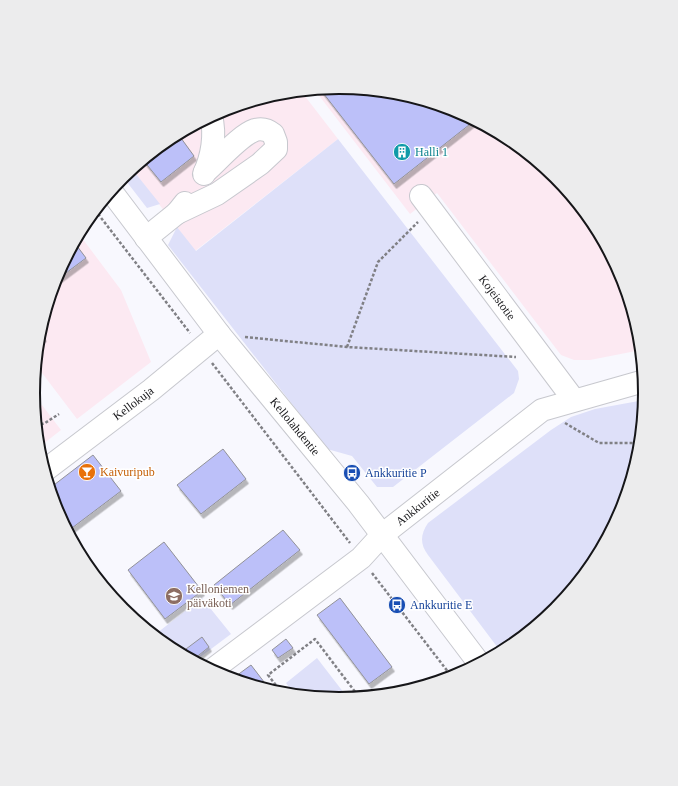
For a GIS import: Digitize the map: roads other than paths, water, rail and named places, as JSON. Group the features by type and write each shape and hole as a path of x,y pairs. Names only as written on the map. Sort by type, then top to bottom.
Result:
{"street":[{"path":"177,213 202,179 211,158 212,123"},
{"path":"146,238 177,213 217,194 260,164 276,149 276,142 273,134 260,129 254,130 241,139 205,172"},
{"name":"Kellolahdentie","path":"114,196 220,334 382,535 476,659"},
{"name":"Kojeistotie","path":"425,202 574,400"},
{"name":"Kellokuja","path":"49,467 220,334"},
{"name":"Ankkuritie","path":"218,666 361,558 382,535 542,410 637,383"}],"place":[{"name":"Halli 1","path":"402,152"},
{"name":"Kaivuripub","path":"87,472"},
{"name":"Ankkuritie P","path":"352,473"},
{"name":"Kelloniemen päiväkoti","path":"174,596"},
{"name":"Ankkuritie E","path":"397,605"}]}
